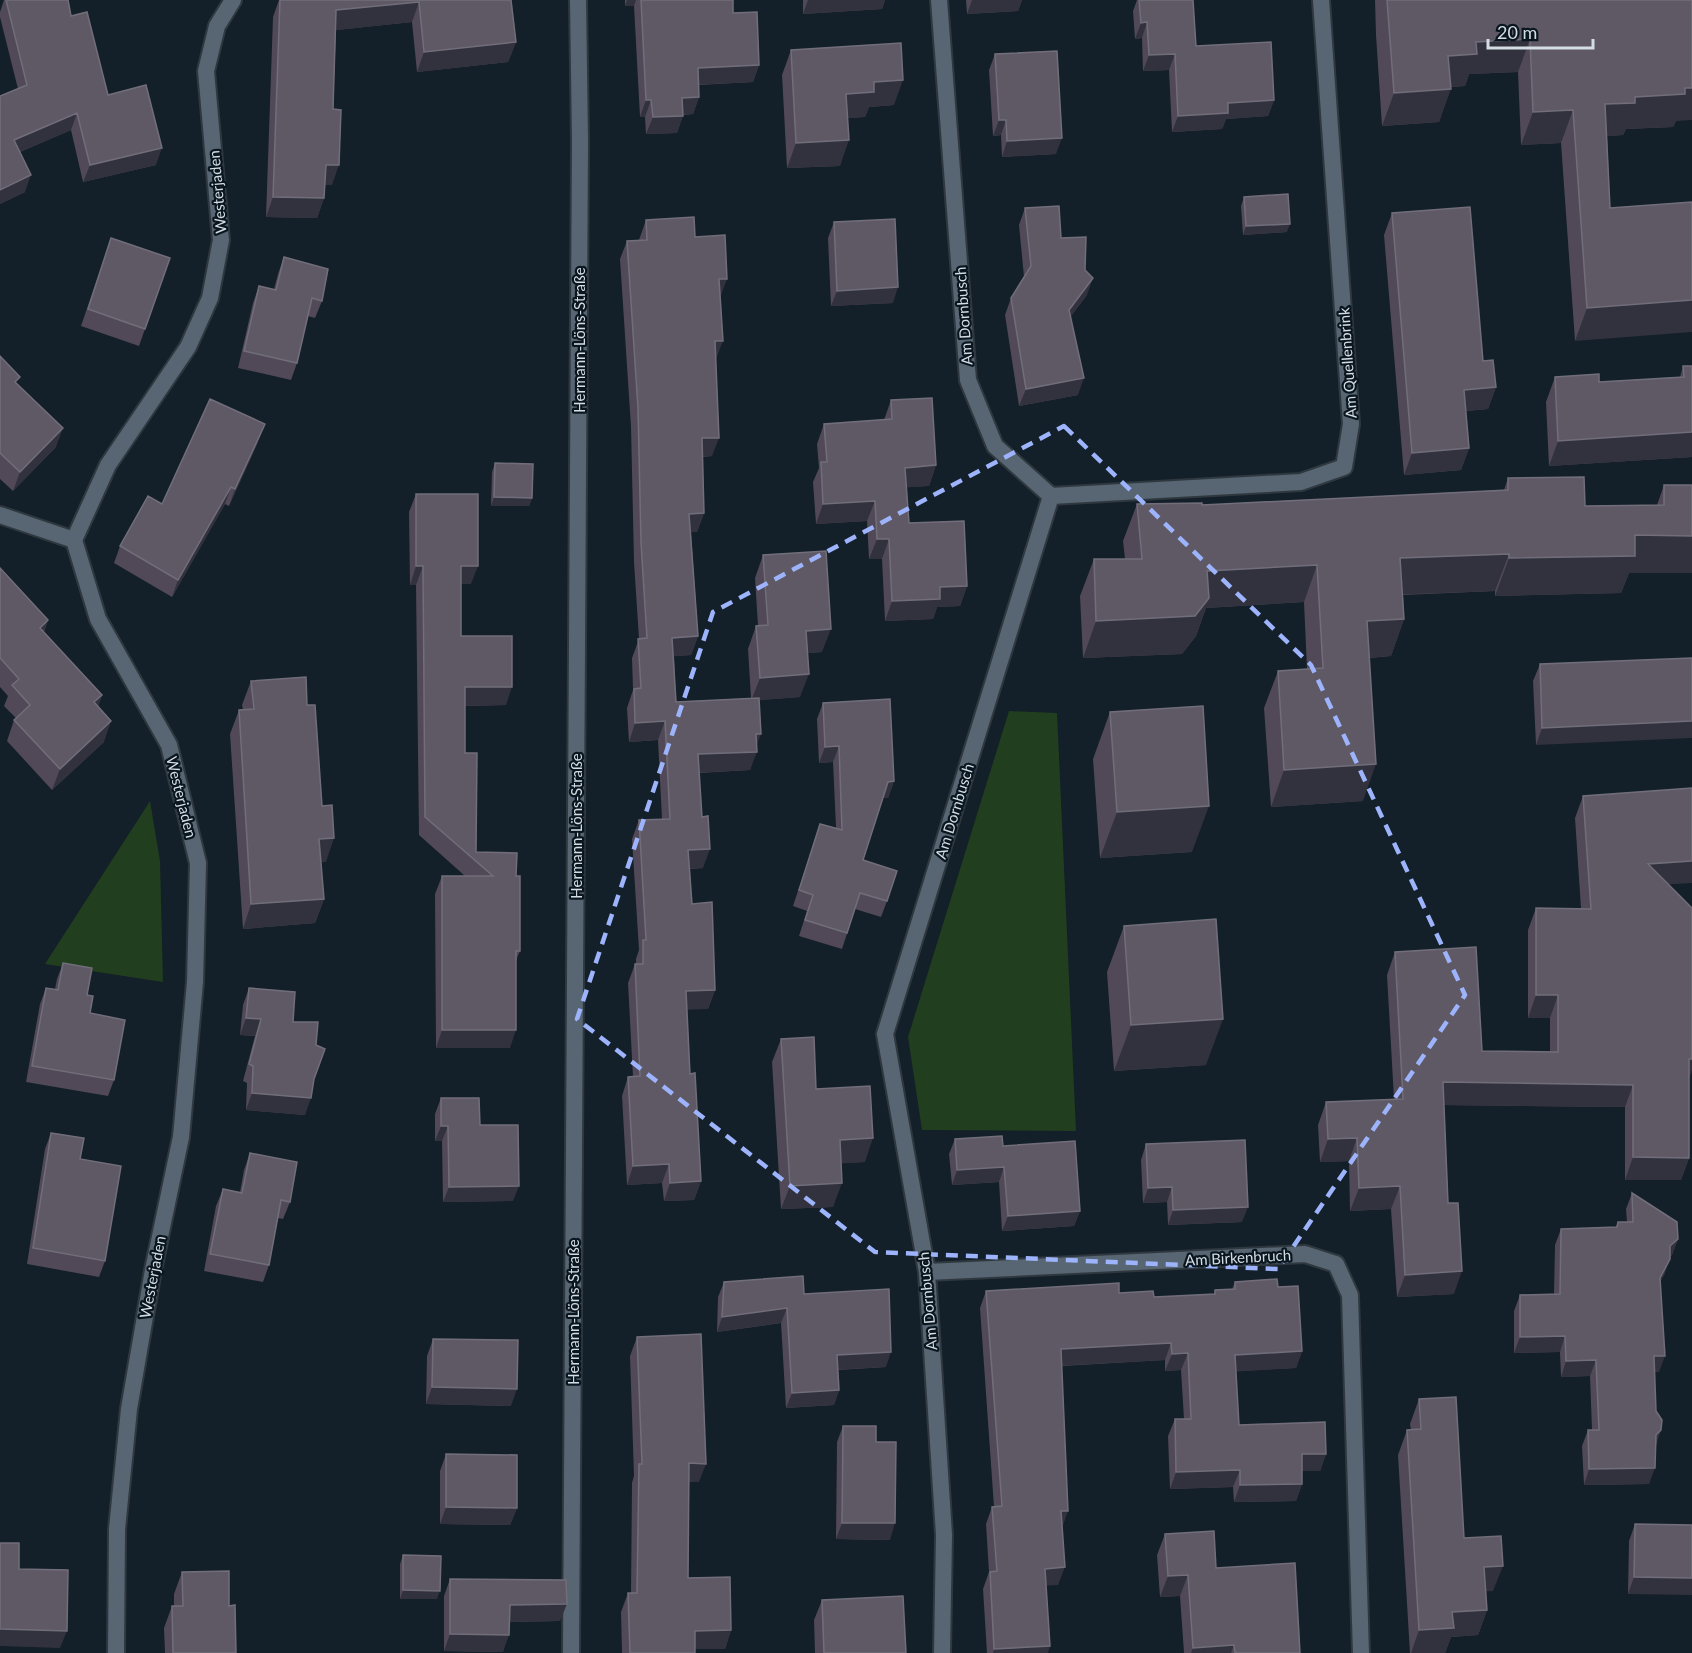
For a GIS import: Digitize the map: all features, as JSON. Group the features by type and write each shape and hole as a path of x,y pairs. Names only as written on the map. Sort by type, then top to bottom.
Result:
{"street":[{"name":"Westerjaden","path":"116,1653 117,1529 128,1420 153,1270 181,1137 195,982 198,863 169,745 98,619 75,540 108,465 188,347 210,298 221,240 206,71 217,26 233,0"},
{"name":"Hermann-Löns-Straße","path":"572,1653 580,141 578,0"},
{"name":"Am Dornbusch","path":"939,0 968,380 995,446 1051,496 885,1034 927,1272 944,1536 942,1653"},
{"name":"Am Quellenbrink","path":"1051,496 1301,482 1344,466 1352,423 1321,0"},
{"path":"0,515 75,540"},
{"name":"Am Birkenbruch","path":"927,1272 1305,1254 1336,1264 1350,1295 1361,1653"}],"highlighted area":[{"path":"1064,426 1311,665 1465,995 1278,1269 875,1252 577,1019 713,612"}],"green space":[{"path":"1009,711 1057,713 1076,1131 922,1130 908,1037"},
{"path":"150,801 160,861 163,982 45,964"}],"building":[{"path":"6,0 68,0 71,16 87,12 108,95 146,85 162,148 90,165 77,113 14,140 31,175 0,190 0,96 27,85"},
{"path":"280,0 511,0 516,42 424,52 419,2 336,10 333,109 341,110 339,165 326,165 324,198 273,197"},
{"path":"641,0 733,0 733,13 757,12 759,65 698,68 699,97 682,98 683,116 653,117 651,100 646,100"},
{"path":"1139,0 1193,0 1196,46 1271,42 1274,100 1228,103 1228,113 1178,116 1175,54 1149,55 1147,22 1141,23"},
{"path":"1387,0 1692,0 1692,88 1685,88 1685,94 1635,97 1635,103 1605,104 1610,208 1692,202 1692,300 1587,308 1573,110 1533,112 1530,39 1476,42 1477,54 1448,56 1451,89 1394,93"},
{"path":"901,43 903,80 874,82 874,92 846,94 849,140 796,143 791,50"},
{"path":"1057,51 1062,138 1007,141 1006,120 999,120 995,54"},
{"path":"1288,194 1290,224 1246,226 1244,197"},
{"path":"1059,206 1061,238 1086,237 1085,270 1093,278 1069,310 1084,378 1026,389 1011,298 1031,266 1025,208"},
{"path":"1470,207 1483,361 1493,360 1496,387 1464,390 1469,448 1412,453 1392,213"},
{"path":"694,217 695,237 725,235 727,279 719,279 723,341 715,341 719,438 702,438 704,513 689,514 698,636 672,638 676,702 759,698 761,734 756,734 757,752 698,754 702,817 708,816 710,849 688,850 692,904 712,902 715,990 686,991 690,1074 695,1073 701,1181 670,1183 669,1164 633,1166 628,1077 640,1076 635,964 643,964 643,940 646,940 639,820 670,819 665,721 635,723 634,689 641,688 638,639 647,638 641,543 638,408 627,241 647,240 646,220"},
{"path":"895,219 898,287 837,291 834,222"},
{"path":"111,238 170,258 145,329 88,309"},
{"path":"284,257 328,269 322,301 312,298 297,363 244,351 259,286 276,290"},
{"path":"0,356 20,377 15,382 63,428 20,472 0,453"},
{"path":"1683,366 1692,366 1692,432 1558,441 1555,377 1599,374 1599,382 1684,377"},
{"path":"932,398 936,465 905,468 909,523 964,521 967,586 940,587 940,599 892,601 889,539 877,539 875,501 823,504 821,462 827,462 824,424 892,419 891,400"},
{"path":"210,399 265,424 235,489 231,487 178,580 120,546 148,496 162,504"},
{"path":"495,463 533,464 532,498 494,497"},
{"path":"1584,477 1585,506 1664,505 1664,485 1692,485 1692,536 1635,535 1635,556 1509,558 1509,554 1400,558 1404,619 1367,621 1376,764 1284,770 1278,671 1323,668 1317,565 1207,571 1209,598 1195,616 1096,621 1094,559 1142,559 1137,504 1202,503 1202,505 1508,490 1508,478"},
{"path":"416,494 478,494 478,566 461,566 461,636 512,636 512,687 465,687 465,753 477,753 476,852 517,853 516,876 520,876 520,951 516,951 516,1030 442,1030 442,876 493,876 425,817 423,566 416,566"},
{"path":"826,551 831,629 806,631 809,674 760,678 756,626 768,625 763,555"},
{"path":"0,568 48,620 40,628 102,695 94,702 111,721 60,769 14,720 30,705 12,685 19,679 0,658"},
{"path":"1692,658 1692,721 1542,728 1540,664"},
{"path":"306,677 307,705 315,705 322,806 332,805 334,838 319,839 324,899 251,904 239,710 254,709 251,681"},
{"path":"890,699 894,781 888,782 863,860 897,871 887,901 860,893 847,933 805,920 813,895 799,890 820,824 842,830 839,746 825,747 823,703"},
{"path":"1203,706 1209,806 1117,812 1110,712"},
{"path":"1692,788 1692,861 1648,864 1692,908 1692,1059 1689,1059 1689,1158 1633,1157 1633,1085 1443,1082 1448,1203 1458,1203 1462,1271 1405,1275 1400,1186 1359,1188 1357,1138 1328,1139 1326,1102 1403,1099 1395,952 1476,947 1482,1051 1558,1052 1558,995 1536,995 1536,908 1591,909 1583,796"},
{"path":"1216,919 1223,1019 1131,1025 1124,926"},
{"path":"63,963 92,968 87,995 93,996 90,1013 125,1020 114,1080 32,1066 46,988 58,990"},
{"path":"249,988 295,992 293,1022 318,1022 316,1045 325,1049 314,1079 311,1098 252,1093 253,1066 249,1064 261,1019 246,1018"},
{"path":"814,1037 816,1089 870,1086 873,1138 840,1140 842,1183 790,1186 781,1039"},
{"path":"441,1098 479,1098 480,1125 518,1125 519,1186 449,1187 448,1126 441,1126"},
{"path":"51,1133 84,1138 80,1159 121,1166 105,1261 33,1248"},
{"path":"1002,1136 1003,1146 1075,1141 1080,1211 1008,1216 1004,1167 957,1170 955,1139"},
{"path":"1245,1140 1248,1207 1173,1210 1172,1187 1148,1188 1146,1144"},
{"path":"250,1153 297,1162 290,1202 281,1200 269,1265 210,1254 223,1189 242,1193"},
{"path":"1632,1193 1677,1222 1678,1239 1670,1246 1670,1259 1660,1278 1665,1356 1654,1356 1656,1411 1662,1420 1661,1430 1656,1435 1655,1468 1589,1469 1588,1430 1599,1430 1596,1360 1566,1361 1565,1336 1520,1337 1520,1295 1560,1294 1561,1229 1617,1227 1618,1222 1633,1222"},
{"path":"803,1276 804,1294 889,1289 891,1352 837,1355 839,1390 792,1393 787,1308 722,1317 724,1282"},
{"path":"1277,1279 1278,1287 1298,1286 1302,1351 1235,1355 1239,1425 1325,1422 1326,1454 1302,1454 1302,1484 1240,1485 1240,1470 1176,1472 1175,1419 1191,1419 1188,1353 1172,1354 1171,1343 1061,1349 1068,1511 1061,1511 1065,1567 1045,1569 1050,1646 994,1649 990,1572 997,1571 992,1507 1002,1506 986,1291 1119,1283 1119,1293 1153,1291 1154,1297 1215,1294 1215,1290 1235,1289 1235,1282"},
{"path":"701,1334 706,1464 689,1463 688,1578 730,1577 731,1630 695,1631 695,1653 630,1653 628,1593 637,1593 639,1464 642,1464 637,1337"},
{"path":"433,1339 518,1340 517,1389 432,1387"},
{"path":"1456,1397 1464,1538 1501,1536 1503,1566 1484,1567 1487,1610 1452,1612 1454,1628 1419,1630 1407,1430 1421,1429 1419,1399"},
{"path":"843,1426 876,1426 876,1442 896,1442 895,1523 842,1523"},
{"path":"446,1454 517,1455 517,1508 446,1507"},
{"path":"1635,1524 1692,1525 1692,1578 1634,1577"},
{"path":"1214,1531 1216,1568 1295,1563 1300,1653 1235,1653 1234,1645 1193,1648 1188,1575 1168,1576 1165,1534"},
{"path":"0,1543 19,1543 19,1569 68,1570 67,1631 0,1629"},
{"path":"403,1555 441,1556 440,1591 403,1590"},
{"path":"229,1571 229,1606 235,1605 236,1653 173,1653 172,1606 183,1606 182,1572"},
{"path":"450,1579 566,1580 567,1604 510,1605 509,1635 450,1634"},
{"path":"903,1596 906,1653 824,1653 822,1600"}]}
